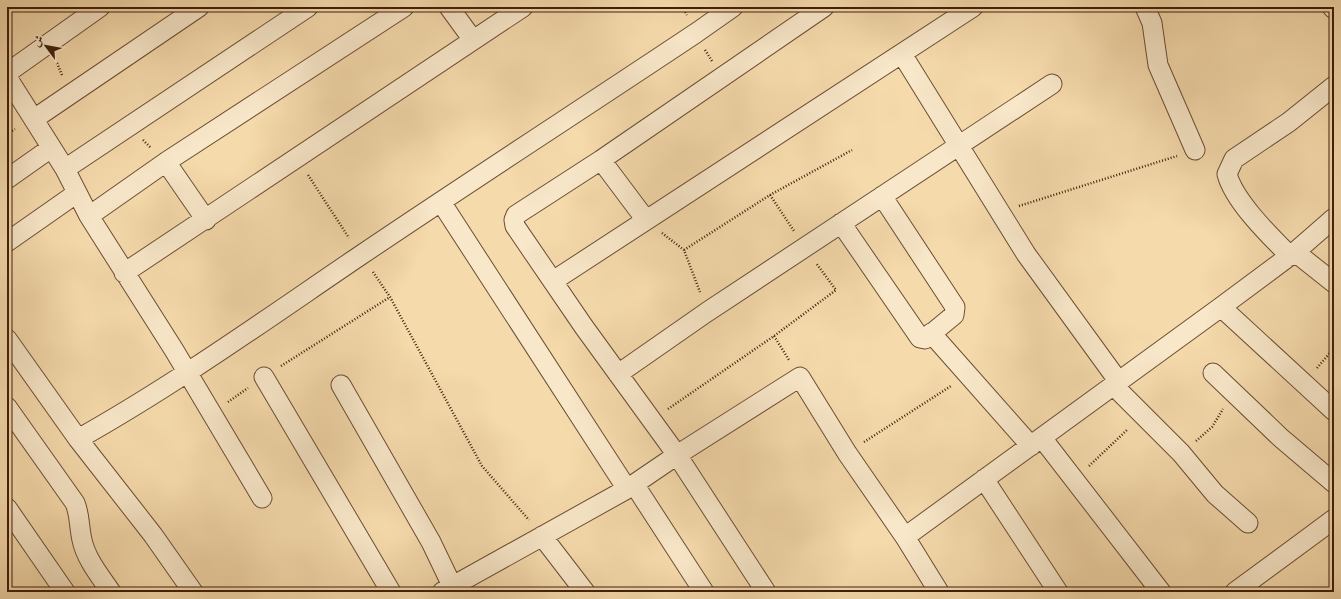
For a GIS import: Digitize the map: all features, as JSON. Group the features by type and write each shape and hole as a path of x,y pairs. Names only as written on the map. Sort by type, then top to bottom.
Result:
{"street":[{"path":"7,73 100,7"},
{"path":"34,119 199,7"},
{"path":"65,169 308,7"},
{"path":"89,216 166,162 404,7"},
{"path":"448,7 473,40"},
{"path":"124,273 206,220 296,158 523,7"},
{"path":"78,439 114,419 235,343 361,255 733,7"},
{"path":"766,592 677,455 514,226 515,217 824,7"},
{"path":"553,281 974,7"},
{"path":"1145,7 1152,22 1158,65 1195,150"},
{"path":"902,54 1026,254 1116,384 1181,453 1215,494 1248,523"},
{"path":"7,77 65,169 89,216 174,350 262,498"},
{"path":"618,374 707,312 1052,84"},
{"path":"1334,86 1289,122 1234,159 1227,174 1233,190 1267,232 1293,254 1334,283"},
{"path":"7,179 51,148"},
{"path":"601,160 646,220"},
{"path":"166,162 206,220"},
{"path":"7,242 77,193"},
{"path":"841,223 920,338 925,339 954,315 955,307 882,196"},
{"path":"441,202 631,486 704,592"},
{"path":"905,537 1221,308 1293,254 1334,218"},
{"path":"1221,308 1304,382 1334,411"},
{"path":"931,333 968,374 1074,481 1161,592"},
{"path":"7,339 78,439 153,535 193,592"},
{"path":"1213,373 1236,393 1281,438 1334,483"},
{"path":"264,377 391,592"},
{"path":"341,385 431,542 450,590 631,486 800,377 847,453 905,537 939,592"},
{"path":"7,407 75,503 80,517 82,540 86,552 95,569 111,592"},
{"path":"984,479 1058,592"},
{"path":"7,508 65,592"},
{"path":"1235,592 1334,519"},
{"path":"542,536 585,592"}],"path":[{"path":"696,33 721,78"},
{"path":"49,42 70,95"},
{"path":"130,127 166,162"},
{"path":"684,250 770,195 852,150"},
{"path":"1000,212 1195,150"},
{"path":"296,158 390,297 482,466 542,536"},
{"path":"651,419 774,336 836,290 805,248 770,195"},
{"path":"646,220 684,250 707,312"},
{"path":"212,413 264,377 390,297"},
{"path":"774,336 800,377"},
{"path":"1304,382 1334,348"},
{"path":"847,453 968,374"},
{"path":"1181,453 1212,427 1221,411 1236,393"},
{"path":"1074,481 1143,414"}]}
